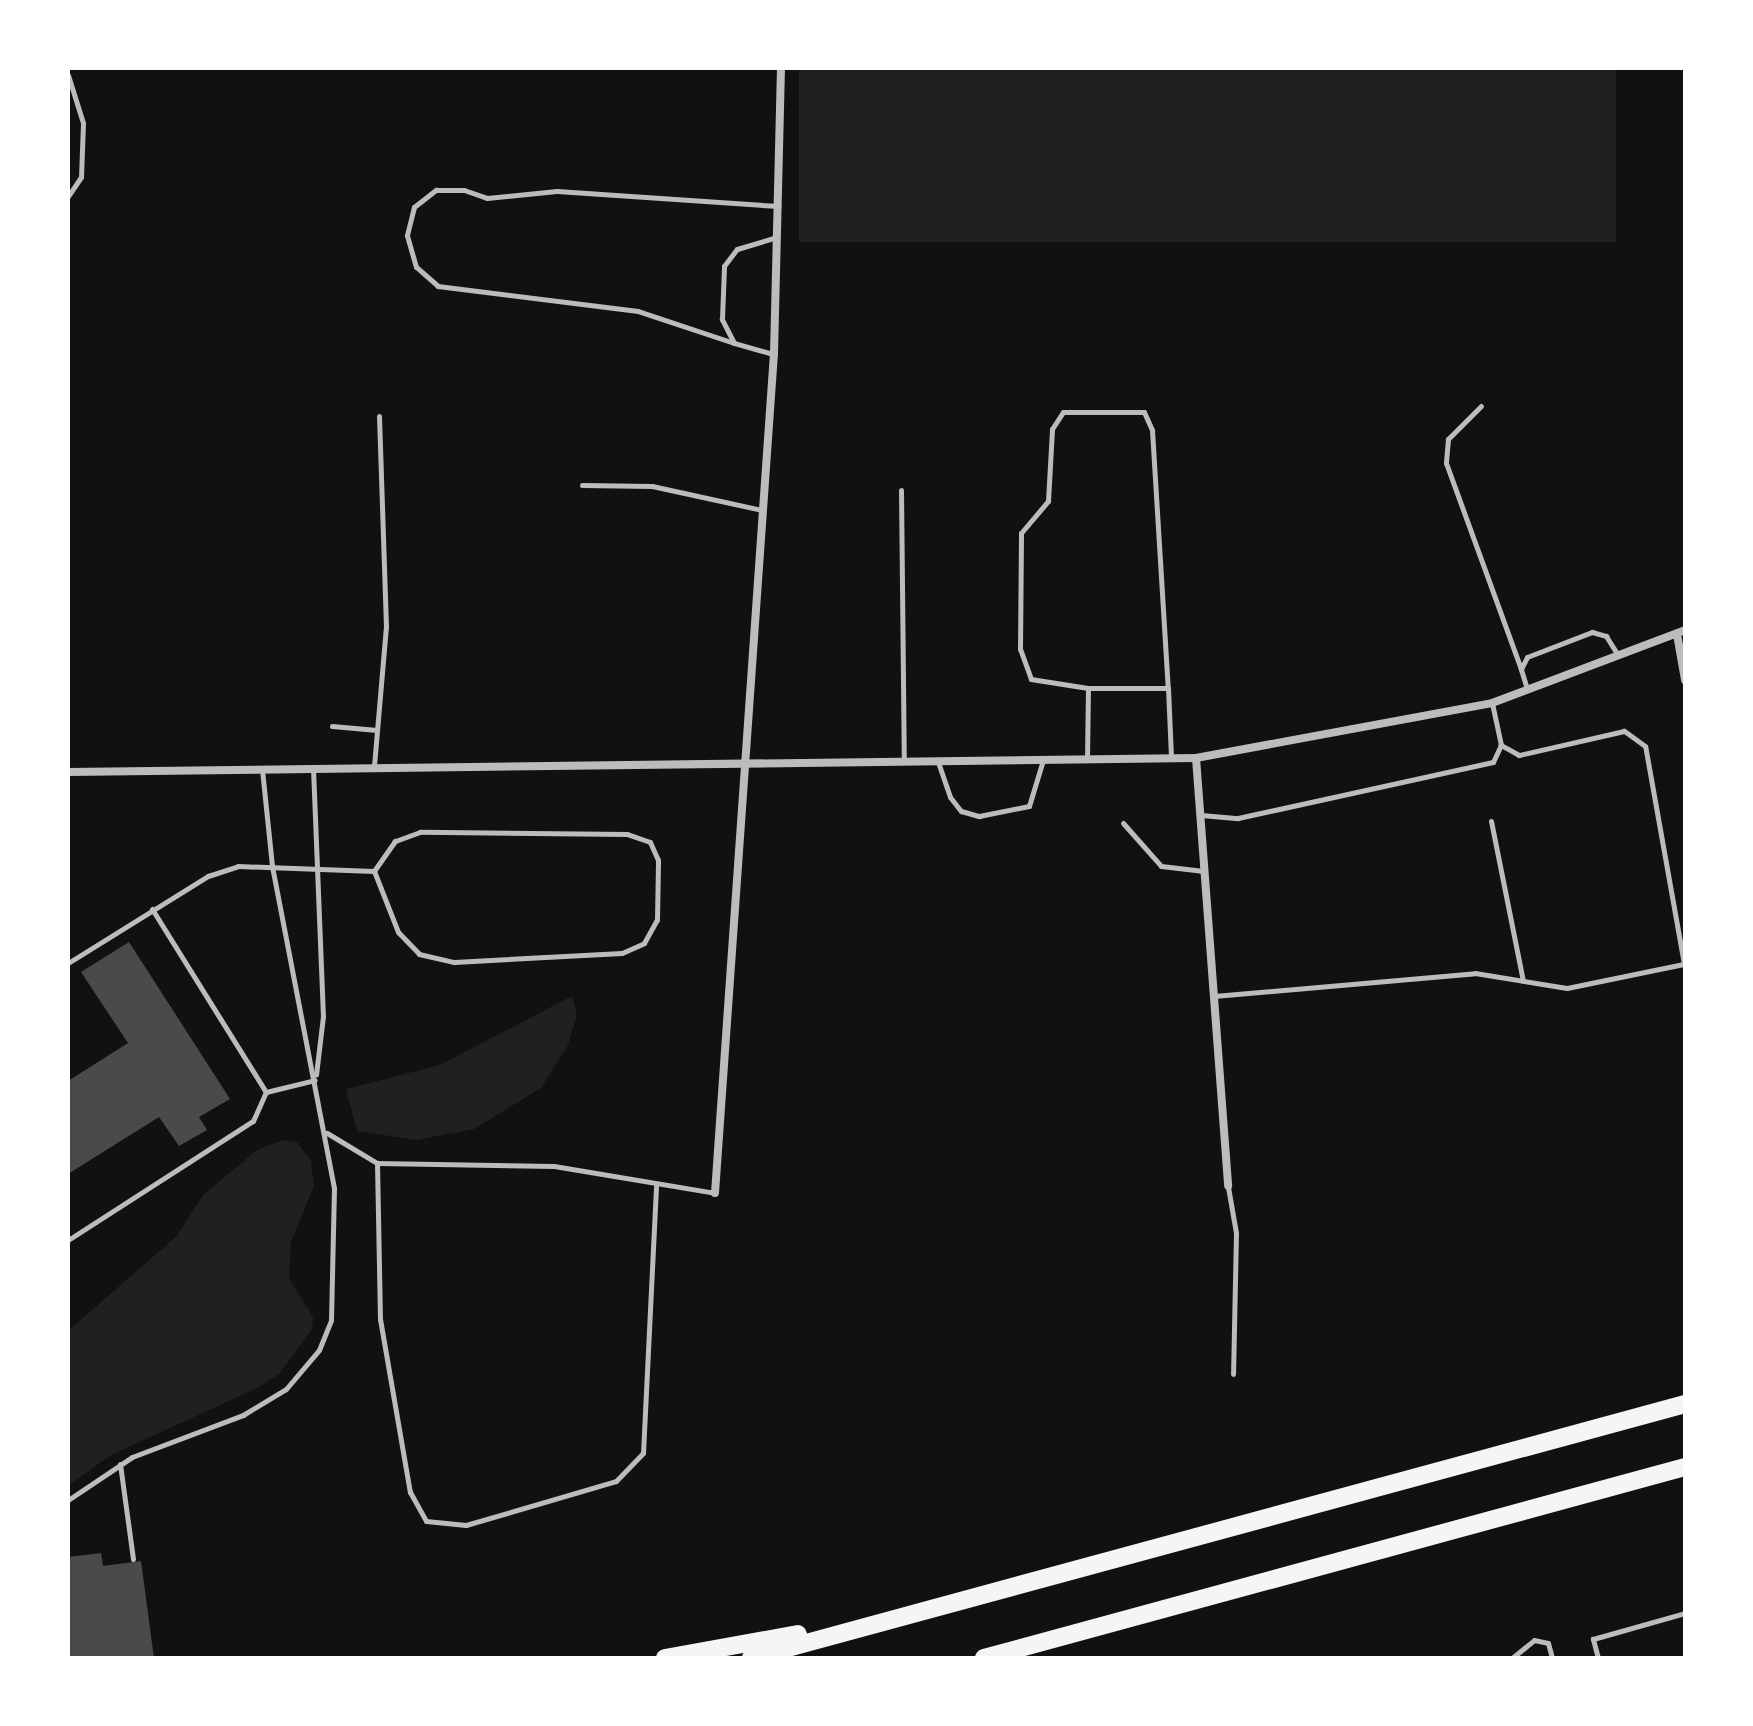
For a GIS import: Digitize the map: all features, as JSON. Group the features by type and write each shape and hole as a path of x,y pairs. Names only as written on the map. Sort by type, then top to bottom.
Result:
{"highway":[{"path":"751,1658 1685,1404"},
{"path":"984,1658 1685,1467"},
{"path":"665,1658 872,1623"}],"street":[{"path":"715,1193 774,354 781,68"},
{"path":"68,772 747,760 904,763 1196,758 1492,703 1681,632 1685,680"},
{"path":"1196,758 1228,1186"}],"lane":[{"path":"68,75 83,123 81,177 68,196"},
{"path":"774,354 638,311 438,286 416,267 407,235 414,207 436,190 487,198 557,191 778,206"},
{"path":"734,343 722,319 724,266 737,249 777,237"},
{"path":"1481,406 1448,439 1446,463 1528,690"},
{"path":"1168,688 1088,688 1031,679 1020,649 1021,533 1048,501 1052,429 1063,412 1144,412 1152,430 1168,688 1171,758"},
{"path":"374,766 386,627 379,416"},
{"path":"582,485 652,486 763,510"},
{"path":"901,490 904,763"},
{"path":"1521,669 1527,657 1592,632 1606,636 1619,656"},
{"path":"1087,760 1088,688"},
{"path":"1201,815 1238,818 1493,762 1501,745 1492,703"},
{"path":"332,726 377,730"},
{"path":"1214,996 1475,973 1567,988 1684,964 1645,746 1624,731 1519,755 1501,745"},
{"path":"938,762 950,797 961,811 979,816 1029,806 1043,760"},
{"path":"313,768 323,1016 315,1080"},
{"path":"68,1500 120,1464 243,1415 286,1389 319,1350 332,1310 334,1188 327,1132 272,866 262,769"},
{"path":"1491,821 1523,981"},
{"path":"1123,823 1161,866 1205,871"},
{"path":"420,832 627,834 650,842 658,860 657,920 644,943 622,953 454,962 419,954 398,932 374,871 395,841 420,832"},
{"path":"68,963 208,876 272,866 374,871"},
{"path":"152,909 266,1092"},
{"path":"266,1092 315,1080"},
{"path":"68,1240 253,1121 266,1092"},
{"path":"327,1132 377,1163 554,1166 656,1186 715,1193"},
{"path":"377,1163 380,1319 410,1492 426,1521 466,1525 616,1481 643,1453 656,1186"},
{"path":"1228,1186 1236,1233 1233,1374"},
{"path":"120,1464 133,1559"},
{"path":"1598,1658 1593,1639 1685,1613"},
{"path":"1512,1658 1534,1640 1548,1643 1552,1658"}],"shaded area":[{"path":"799,68 1616,68 1616,242 799,242"},
{"path":"572,996 577,1015 568,1045 541,1088 474,1129 416,1140 357,1131 346,1089 440,1065"},
{"path":"283,1140 297,1142 311,1161 314,1186 291,1242 289,1278 313,1317 312,1329 280,1373 259,1387 111,1455 68,1486 68,1331 177,1236 203,1195 257,1150"}],"building":[{"path":"129,942 230,1099 199,1117 207,1130 179,1146 159,1117 68,1174 68,1081 128,1043 81,972"},
{"path":"101,1553 103,1566 141,1561 154,1658 68,1658 68,1557"}]}
